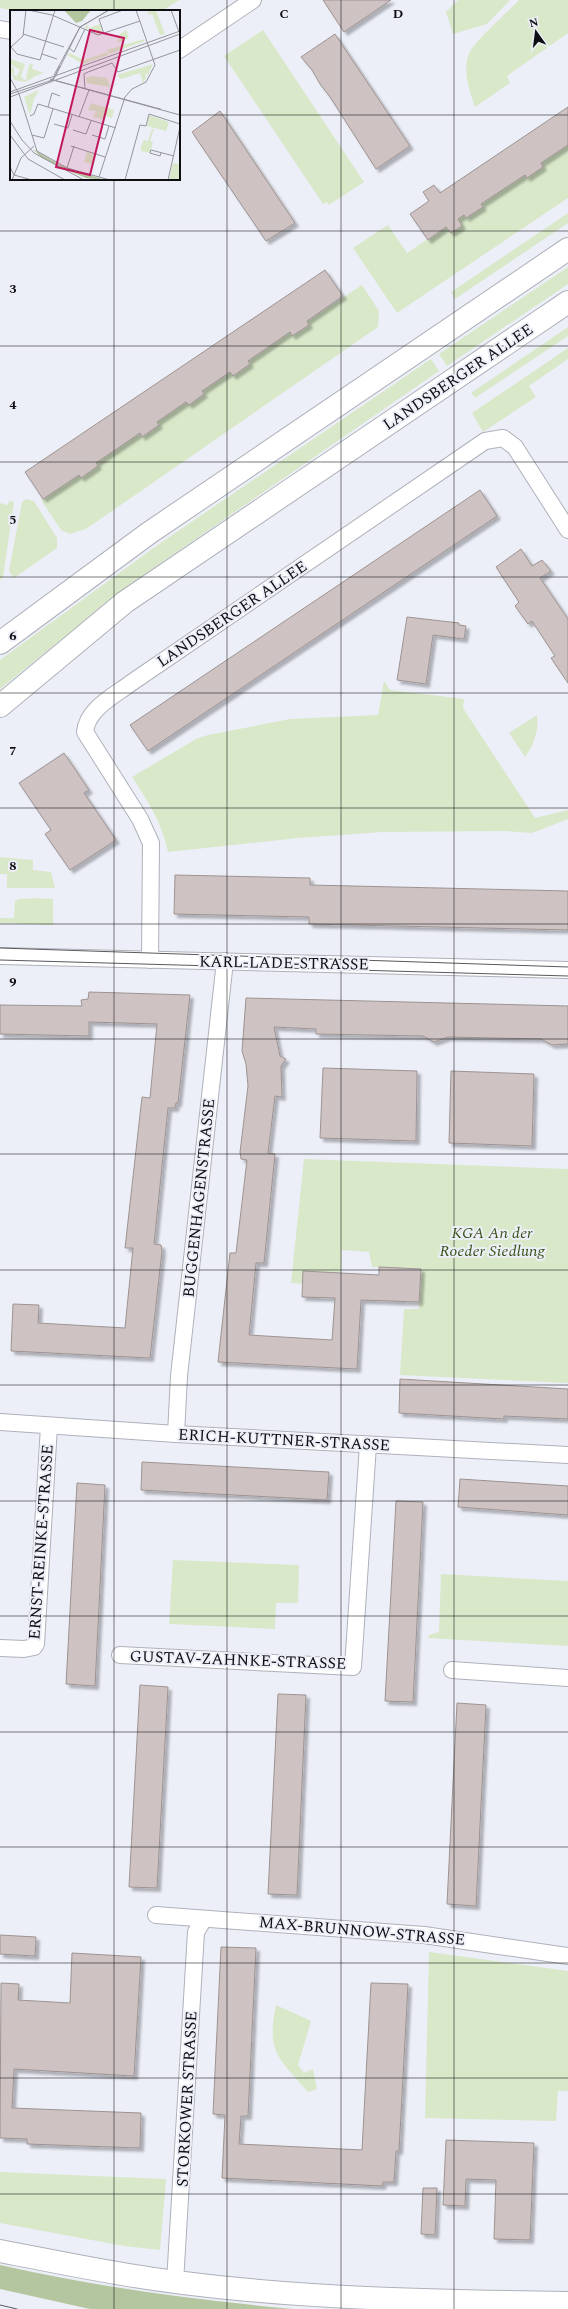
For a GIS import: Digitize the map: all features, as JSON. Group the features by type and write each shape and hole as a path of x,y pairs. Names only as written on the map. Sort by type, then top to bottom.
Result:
{"main road":[{"path":"0,643 149,533 568,249"},
{"name":"LANDSBERGER ALLEE","path":"0,706 125,602 568,302"},
{"path":"0,2250 84,2268 175,2282 306,2295 382,2300 568,2303"}],"street":[{"path":"180,49 243,3"},
{"path":"0,29 10,31"},
{"name":"LANDSBERGER ALLEE","path":"150,960 150,843 140,819 85,732 86,723 91,714 131,682 485,441 503,438 515,447 568,530"},
{"name":"KARL-LADE-STRASSE","path":"0,956 568,970"},
{"name":"BUGGENHAGENSTRASSE","path":"176,1434 179,1376 225,961"},
{"name":"ERICH-KUTTNER-STRASSE","path":"0,1422 176,1434 568,1455"},
{"name":"ERNST-REINKE-STRASSE","path":"0,1648 24,1649 34,1647 36,1644 49,1426"},
{"name":"GUSTAV-ZAHNKE-STRASSE","path":"120,1655 353,1667 368,1445"},
{"path":"452,1670 568,1678"},
{"name":"MAX-BRUNNOW-STRASSE","path":"156,1915 424,1935 568,1956"},
{"name":"STORKOWER STRASSE","path":"175,2282 196,1932 204,1919"}],"green space":[{"path":"0,0 179,0 164,10 10,10 0,8"},
{"path":"458,0 510,0 487,24 453,34 446,12"},
{"path":"519,0 568,0 568,33 507,76 510,83 475,107 467,80 467,58 485,33"},
{"path":"263,30 364,182 329,205 327,202 323,204 224,56"},
{"path":"568,145 568,198 397,313 353,248 388,225 407,253 464,215 467,218 483,207 481,204 525,175 527,178 543,167 541,163"},
{"path":"568,213 568,223 455,299 451,292"},
{"path":"568,267 568,284 447,366 439,354"},
{"path":"362,285 379,311 378,327 86,529 70,534 61,530 41,500 79,475 81,478 96,463 140,433 142,436 159,425 157,422 186,402 189,405 204,395 202,391 230,372 233,376 250,364 248,361 290,332 293,336 309,325 307,321"},
{"path":"568,327 568,336 475,398 471,393"},
{"path":"568,348 568,359 529,386 536,397 483,432 472,413"},
{"path":"431,359 439,371 129,585 0,689 0,660 159,544"},
{"path":"26,499 34,501 57,538 57,548 14,578 9,571 22,502"},
{"path":"9,501 14,502 3,577 0,580 0,503 8,505"},
{"path":"384,681 390,690 464,699 463,708 535,818 568,810 568,819 532,833 506,831 383,832 299,838 168,852 158,822 149,804 132,777 196,739 208,735 290,719 378,715"},
{"path":"537,715 535,737 525,757 509,733"},
{"path":"0,857 33,860 33,870 51,872 55,888 7,888 7,874 0,874"},
{"path":"19,899 53,899 53,925 0,923 0,918 14,918 15,901"},
{"name":"KGA An der Roeder Siedlung","path":"304,1159 568,1169 568,1383 400,1375 404,1309 419,1309 421,1269 372,1267 369,1252 342,1250 341,1273 304,1271 303,1284 291,1283"},
{"path":"173,1560 299,1565 298,1603 276,1603 275,1629 169,1624"},
{"path":"441,1574 568,1581 568,1646 428,1638 429,1635 439,1632"},
{"path":"429,1952 568,1971 568,2091 558,2091 556,2121 425,2118"},
{"path":"276,2005 311,2021 298,2065 304,2073 313,2069 317,2089 308,2092 289,2071 277,2054 273,2034 273,2021"},
{"path":"0,2172 166,2179 160,2250 124,2246 0,2223"},
{"path":"0,2265 73,2280 146,2292 294,2309 90,2309 0,2289"}],"building":[{"path":"323,0 391,0 344,32"},
{"path":"335,34 410,146 376,169 312,70 301,57"},
{"path":"568,107 568,145 541,163 543,167 527,178 525,175 481,204 483,207 466,218 464,215 458,219 462,226 451,233 446,227 428,240 410,214 429,201 423,192 434,185 440,193"},
{"path":"220,111 295,223 266,241 192,132"},
{"path":"325,270 343,296 307,321 309,325 292,336 290,332 248,361 250,364 233,376 230,372 202,391 204,394 189,405 186,402 157,422 159,425 142,437 140,433 96,463 98,466 81,478 79,475 43,499 25,472"},
{"path":"480,490 497,516 148,751 130,725"},
{"path":"521,549 532,566 542,560 551,571 540,578 568,619 568,683 551,658 555,656 532,621 528,624 515,606 519,602 496,567"},
{"path":"407,617 459,623 459,625 466,626 464,639 433,635 426,684 397,680"},
{"path":"64,753 89,790 84,793 116,840 70,870 45,834 51,830 19,783"},
{"path":"175,875 310,878 310,885 568,891 568,930 309,924 309,917 174,914"},
{"path":"89,992 190,995 178,1103 176,1103 175,1108 168,1108 154,1244 161,1245 162,1251 150,1358 11,1351 13,1304 39,1305 38,1323 125,1328 133,1248 125,1248 142,1097 150,1098 157,1024 89,1022 89,1036 0,1034 0,1005 82,1006 81,1000 88,999"},
{"path":"246,998 568,1006 568,1044 552,1045 541,1039 448,1037 434,1042 423,1036 316,1034 316,1029 274,1027 280,1056 286,1059 281,1066 282,1097 275,1096 268,1153 275,1154 264,1263 256,1263 249,1335 332,1340 335,1298 302,1297 303,1271 379,1275 379,1267 421,1269 419,1302 361,1300 357,1369 218,1362 230,1253 236,1253 247,1160 241,1159 240,1152 248,1086 246,1064 242,1051"},
{"path":"323,1068 417,1071 416,1141 320,1138"},
{"path":"451,1071 534,1074 532,1146 449,1143"},
{"path":"400,1379 568,1389 568,1419 504,1416 504,1419 399,1413"},
{"path":"142,1462 329,1472 327,1500 141,1490"},
{"path":"460,1479 568,1486 568,1515 458,1507"},
{"path":"77,1483 105,1485 95,1686 66,1684"},
{"path":"396,1501 423,1502 413,1702 385,1701"},
{"path":"140,1685 168,1687 157,1888 129,1887"},
{"path":"278,1694 306,1695 297,1895 268,1894"},
{"path":"457,1703 486,1705 476,1906 447,1904"},
{"path":"0,1935 36,1937 35,1956 0,1954"},
{"path":"221,1947 256,1948 248,2116 241,2116 239,2144 362,2150 371,1983 408,1984 399,2151 396,2151 394,2182 383,2182 382,2186 222,2178 225,2115 213,2114"},
{"path":"72,1953 141,1957 134,2076 14,2069 12,2108 141,2113 140,2148 27,2144 27,2139 0,2138 1,1983 19,1984 18,2000 70,2003"},
{"path":"446,2140 534,2143 530,2240 494,2239 496,2180 466,2179 465,2206 443,2205"},
{"path":"423,2188 437,2188 435,2235 421,2234"}],"tram line":[{"path":"0,948 568,967"},
{"path":"0,960 568,976"},
{"path":"0,2305 17,2309"}]}
